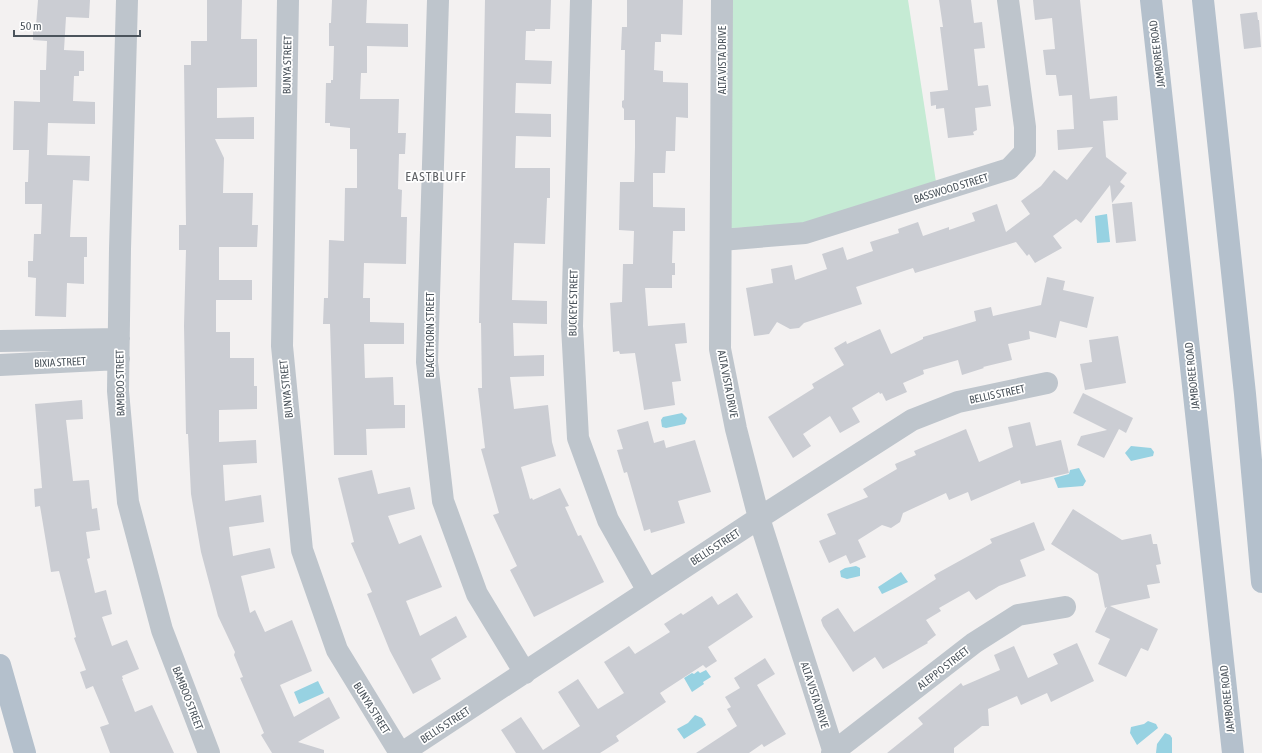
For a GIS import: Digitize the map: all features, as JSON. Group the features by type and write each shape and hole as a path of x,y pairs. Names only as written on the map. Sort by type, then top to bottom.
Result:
{"main road":[{"name":"JAMBOREE ROAD","path":"1151,0 1233,753"},
{"path":"1203,0 1245,394 1262,582"},
{"path":"0,665 25,753"}],"street":[{"name":"BAMBOO STREET","path":"127,0 120,249 118,391 128,502 162,630 209,753"},
{"name":"BUNYA STREET","path":"288,0 282,346 302,550 337,650 401,753"},
{"name":"BLACKTHORN STREET","path":"438,0 427,362 443,501 477,594 525,672"},
{"name":"BUCKEYE STREET","path":"581,0 572,326 578,438 608,520 648,591"},
{"name":"ALTA VISTA DRIVE","path":"722,0 720,349 736,429 759,518 833,753"},
{"name":"BASSWOOD STREET","path":"721,240 804,233 1009,170 1025,152 1025,127 1008,0"},
{"name":"BIXIA STREET","path":"0,341 119,349"},
{"name":"BIXIA STREET","path":"0,365 119,349"},
{"name":"BELLIS STREET","path":"401,753 759,518 912,420 958,402 1047,383"},
{"name":"ALEPPO STREET","path":"833,753 974,644 1018,615 1065,607"}],"green space":[{"path":"729,0 908,0 936,182 802,226 731,228"}],"water":[{"path":"1107,214 1110,242 1097,243 1095,216"},
{"path":"682,413 687,418 685,424 666,428 662,427 661,420 663,417"},
{"path":"1131,446 1151,448 1154,452 1153,456 1131,461 1125,453"},
{"path":"1079,468 1086,481 1083,486 1058,488 1054,478 1069,474 1070,470"},
{"path":"856,566 860,568 860,576 847,579 841,577 840,571 845,568"},
{"path":"901,572 908,582 882,594 878,587"},
{"path":"706,670 711,677 692,692 684,678 692,673 694,674 698,671 700,673"},
{"path":"318,681 324,693 299,704 294,692"},
{"path":"695,715 702,718 706,725 684,739 677,729 688,723"},
{"path":"1148,721 1156,724 1158,728 1137,745 1130,733 1131,727 1144,724"},
{"path":"1165,733 1170,735 1172,738 1172,753 1156,753 1157,744"}],"building":[{"path":"38,0 90,0 89,18 66,17 64,50 84,51 84,71 79,71 79,76 74,76 73,101 95,102 95,124 48,123 47,155 90,156 89,181 73,180 70,237 87,237 87,257 84,257 84,284 67,283 66,317 35,316 36,278 28,277 28,261 33,261 34,234 41,234 42,204 25,204 25,182 28,182 29,150 13,150 14,101 40,102 40,70 46,70 47,41 33,40 33,26 36,26"},
{"path":"207,0 242,0 241,39 257,39 257,87 217,88 217,118 254,117 254,139 215,139 224,158 223,193 253,193 252,225 258,225 257,247 219,247 219,280 252,280 252,300 216,300 216,332 230,332 230,358 254,358 254,386 257,386 257,409 219,410 219,442 256,440 257,463 223,465 225,501 261,495 264,522 229,527 233,556 270,548 275,568 241,576 250,613 255,610 265,632 292,620 312,671 280,685 294,717 329,697 340,718 298,742 324,750 324,753 272,753 261,735 264,733 240,678 243,677 234,655 235,652 218,616 201,552 191,494 188,434 186,434 184,326 186,250 179,250 179,225 186,225 184,65 191,65 191,41 207,41"},
{"path":"332,0 367,0 366,23 408,24 408,47 367,46 367,73 361,73 360,99 399,99 398,133 406,133 405,154 399,154 398,189 402,190 401,217 407,217 406,264 364,263 363,298 370,298 370,322 404,323 404,344 364,344 365,378 393,377 394,405 405,405 405,428 366,429 367,455 334,455 330,324 323,324 324,298 328,298 329,240 344,241 345,188 357,188 357,149 350,149 350,128 330,126 330,123 325,123 326,83 331,83 331,80 333,80 334,46 329,46 329,23 331,23"},
{"path":"485,0 551,0 550,29 535,29 535,31 526,31 525,60 552,61 551,84 516,83 515,113 551,114 551,137 516,136 515,168 550,168 550,198 547,198 545,244 514,243 512,300 547,301 547,324 513,323 514,356 544,355 544,376 510,377 514,409 548,405 552,442 556,456 521,467 530,499 532,498 533,500 560,488 569,506 565,507 578,536 581,535 604,582 534,617 510,570 517,566 493,515 499,513 481,449 485,448 478,388 482,388 481,323 479,323"},
{"path":"627,0 683,0 682,35 661,34 661,42 655,42 654,70 663,71 663,82 688,83 688,118 676,117 675,151 666,151 665,173 653,173 653,207 685,208 685,231 673,231 672,263 675,263 675,275 672,275 672,288 645,288 648,326 685,323 687,343 675,344 681,381 672,382 675,405 644,410 635,353 620,354 619,351 613,352 610,303 622,302 623,264 633,264 634,231 619,230 620,182 634,182 635,120 624,120 624,109 622,107 622,101 624,100 625,50 621,50 622,27 627,27"},
{"path":"939,0 971,0 974,23 982,22 985,48 974,49 978,86 988,85 991,106 975,108 977,130 973,132 974,135 948,138 944,108 936,109 936,105 931,106 930,92 948,90 940,27 943,27"},
{"path":"1033,0 1080,0 1090,99 1117,96 1118,120 1103,121 1106,157 1127,173 1120,182 1125,186 1112,203 1110,185 1081,223 1076,219 1053,236 1062,248 1035,263 1029,254 1027,256 1016,242 915,273 913,268 856,287 862,304 804,323 799,328 790,329 777,322 769,334 754,336 746,288 773,283 771,269 792,265 795,280 827,269 822,254 843,247 847,260 873,251 870,242 899,233 898,229 918,222 923,236 949,227 949,230 975,221 972,213 997,204 1006,232 1030,214 1021,201 1041,186 1054,170 1067,180 1093,147 1058,150 1057,130 1074,129 1072,95 1059,96 1056,75 1046,75 1043,50 1055,49 1052,18 1035,20"},
{"path":"1257,12 1261,47 1244,49 1240,14"},
{"path":"1132,202 1136,241 1116,243 1112,204"},
{"path":"1047,277 1065,281 1063,290 1094,297 1087,328 1060,321 1056,338 1029,331 1030,339 1008,344 1012,360 983,367 984,368 962,375 958,360 923,370 924,374 903,383 907,392 886,401 882,393 880,394 879,392 852,408 860,422 840,433 830,416 803,434 811,446 793,458 768,417 814,388 812,384 844,365 834,348 846,341 847,344 880,329 891,354 923,339 923,337 976,321 974,311 991,307 993,316 1041,305"},
{"path":"1118,336 1126,383 1085,390 1080,364 1092,362 1089,340"},
{"path":"1083,393 1133,418 1126,433 1119,429 1104,458 1077,445 1081,436 1107,430 1073,413"},
{"path":"82,400 83,419 66,420 73,481 89,480 92,509 97,508 100,530 86,532 90,558 87,559 95,593 106,590 112,614 102,617 112,646 127,640 139,669 122,676 135,712 152,705 174,753 110,753 100,727 109,724 93,686 86,689 80,672 86,670 74,638 76,637 59,571 51,572 40,506 35,507 34,489 42,488 35,404"},
{"path":"648,421 654,443 664,440 666,448 695,440 711,492 678,501 685,523 651,533 650,529 644,531 627,472 624,473 617,450 623,449 617,430"},
{"path":"1030,422 1036,446 1061,440 1069,473 1021,484 1020,480 971,501 968,492 949,500 946,493 903,513 900,522 891,528 882,525 858,540 866,557 850,564 846,555 829,563 819,541 836,534 827,514 868,497 863,489 897,469 895,464 916,455 914,451 966,429 979,462 1013,447 1008,427"},
{"path":"372,470 378,494 410,487 415,509 388,516 399,544 421,535 442,587 406,601 420,636 456,616 467,637 431,659 441,679 413,694 390,651 367,594 372,592 351,543 354,542 338,478"},
{"path":"1073,509 1122,540 1151,534 1153,544 1157,544 1161,564 1156,565 1160,583 1147,585 1150,598 1110,606 1158,629 1148,651 1141,648 1126,677 1098,664 1110,639 1095,632 1107,607 1105,608 1098,574 1051,544"},
{"path":"1034,522 1045,550 1020,560 1026,576 999,586 976,600 969,591 939,608 941,611 926,620 936,635 927,642 928,643 883,669 875,657 853,672 823,626 821,620 823,617 838,608 854,632 936,579 934,575 992,543 990,539"},
{"path":"737,593 753,617 708,647 717,661 706,668 703,665 660,693 666,702 616,736 619,741 600,753 516,753 501,730 521,717 543,750 580,726 558,692 578,679 598,709 624,693 604,662 629,646 635,654 670,632 664,624 681,613 683,615 712,596 718,605"},
{"path":"1077,643 1094,681 1051,702 1047,693 1021,705 1017,696 988,709 989,726 982,726 954,748 954,753 887,753 923,724 918,718 961,683 963,686 1000,670 994,655 1014,646 1028,678 1058,664 1053,654"},
{"path":"765,658 775,674 757,685 786,734 764,747 762,744 749,753 696,753 737,726 727,709 731,707 725,697 740,688 734,678"}],"district":[{"name":"EASTBLUFF","path":"436,176"}]}
